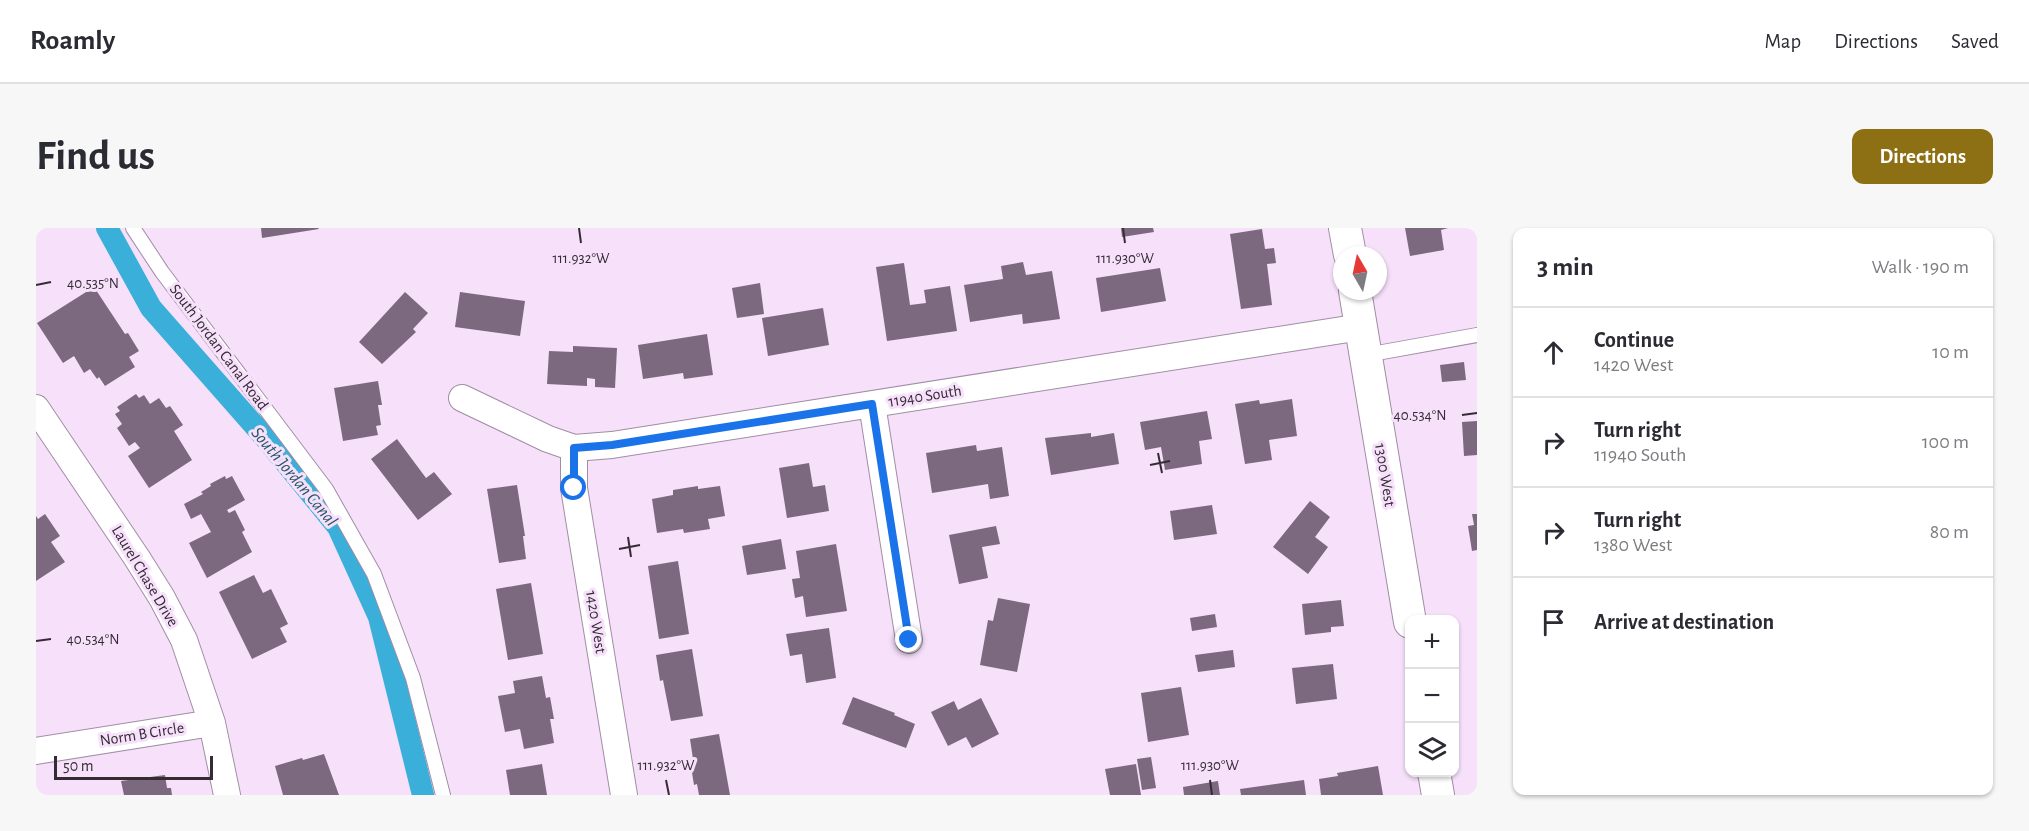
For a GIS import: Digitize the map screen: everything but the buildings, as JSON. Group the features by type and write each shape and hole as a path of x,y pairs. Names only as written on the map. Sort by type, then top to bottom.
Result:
{"street":[{"path":"1345,228 1348,246"},
{"name":"1300 West","path":"1356,300 1409,615"},
{"name":"11940 South","path":"462,398 548,439 574,448 612,445 872,404 1363,341"},
{"path":"872,404 909,640"},
{"name":"Laurel Chase Drive","path":"36,408 162,598 184,640 212,723 227,795"},
{"name":"1420 West","path":"574,448 574,488 624,795"},
{"name":"Norm B Circle","path":"36,752 212,723"},
{"path":"1435,777 1438,795"}],"lane":[{"name":"South Jordan Canal Road","path":"133,228 162,272 326,489 374,574 413,678 443,795"},
{"path":"1363,341 1477,335"}],"waterway":[{"name":"South Jordan Canal","path":"107,228 151,308 268,441 338,527 379,617 423,795"}],"route":[{"path":"574,488 574,448 612,445 872,404 909,640"}]}
